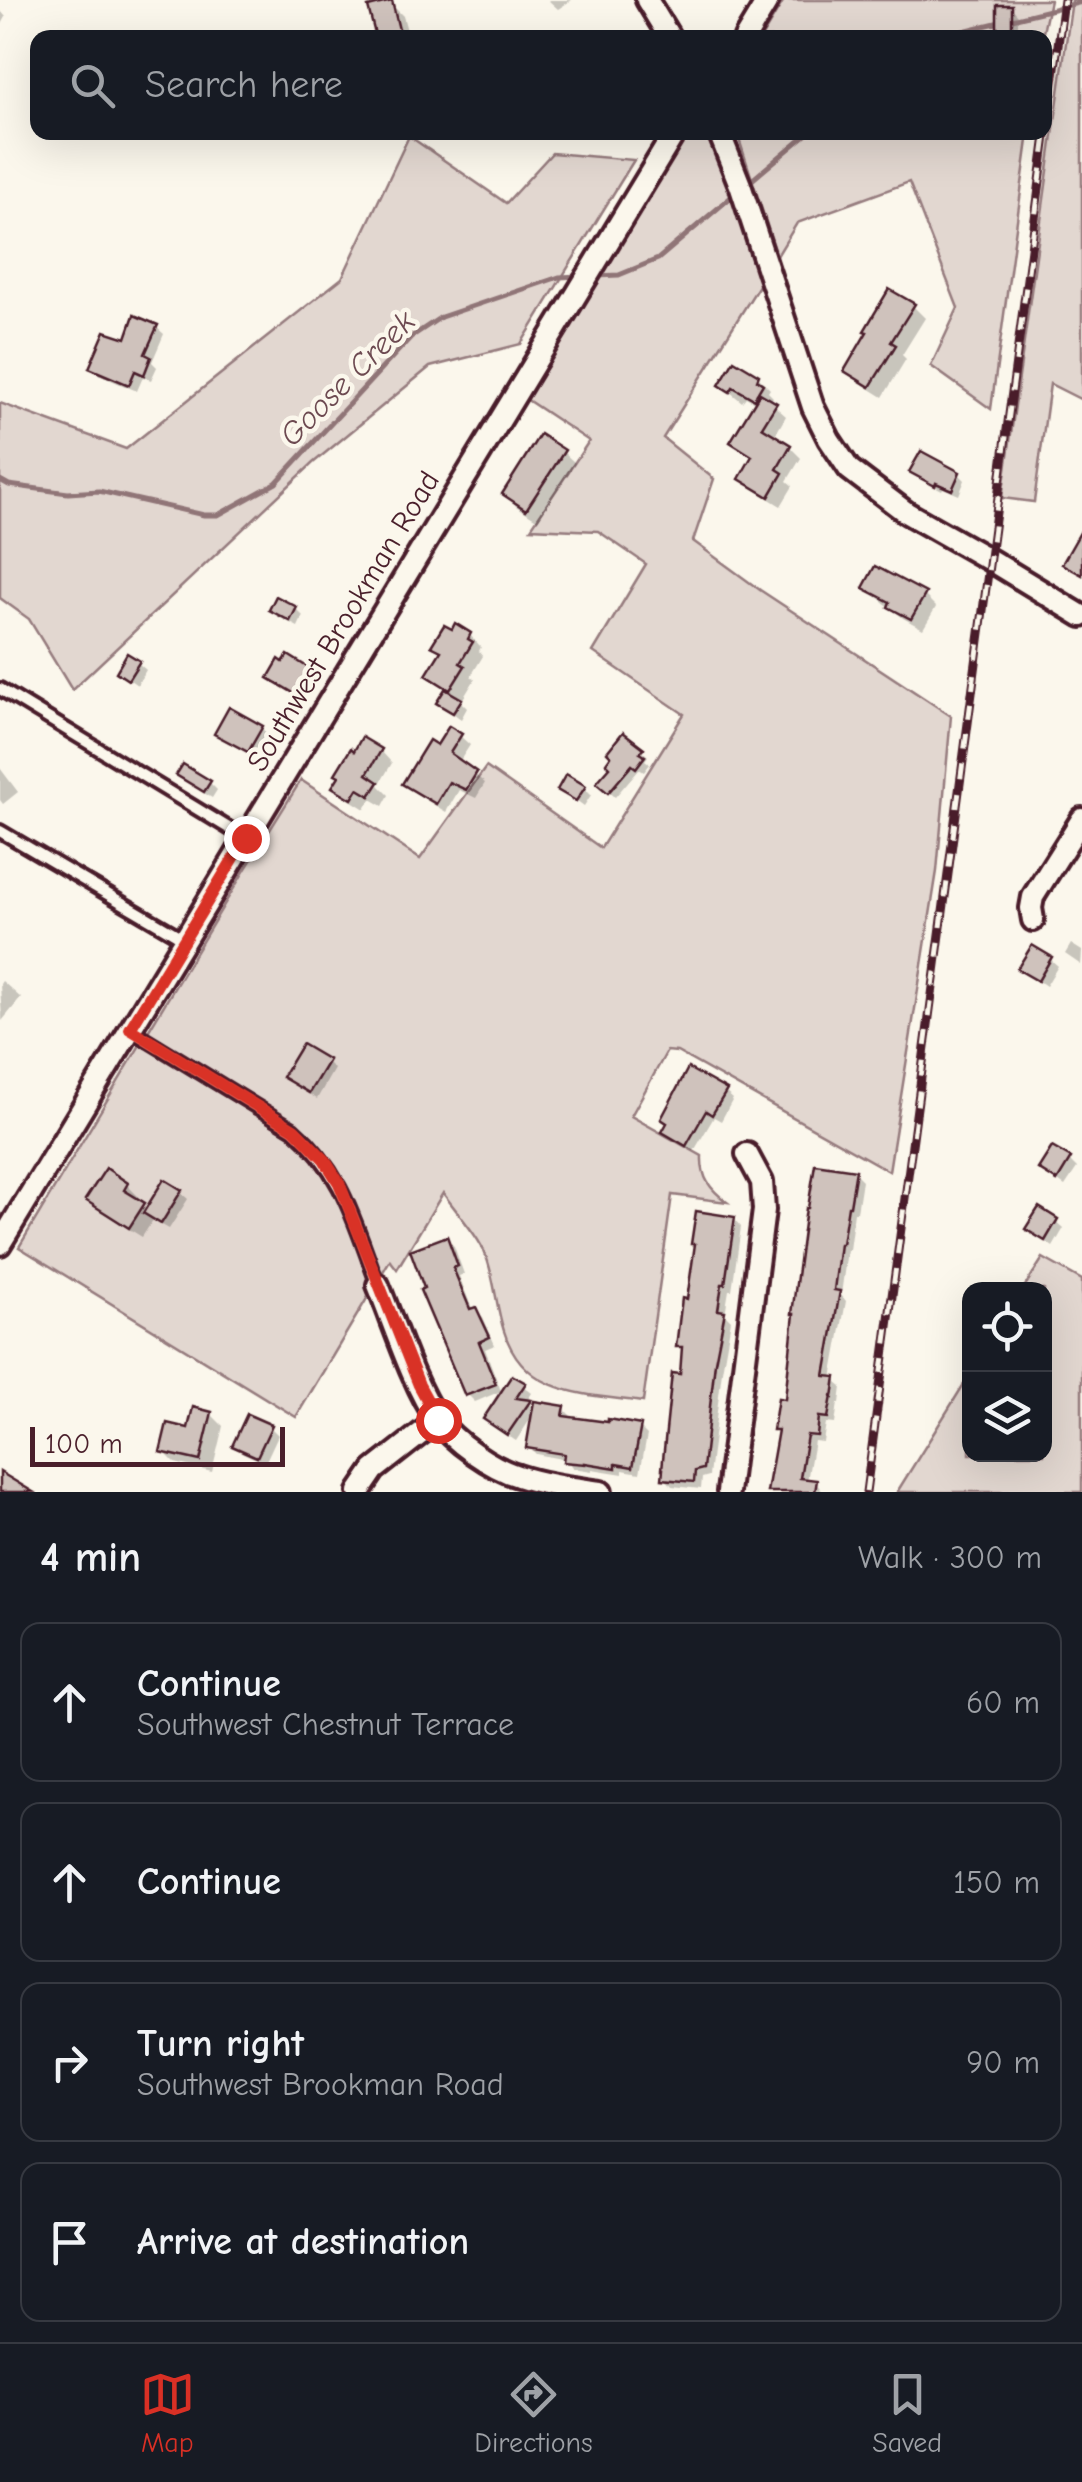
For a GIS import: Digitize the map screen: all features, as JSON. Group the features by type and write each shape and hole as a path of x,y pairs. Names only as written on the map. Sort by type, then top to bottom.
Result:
{"street":[{"path":"647,0 665,30"},
{"path":"750,30 768,0"},
{"name":"Southwest Brookman Road","path":"0,1244 670,140"},
{"path":"722,140 812,407 850,469 907,513 1082,616"},
{"path":"1034,920 1034,897 1082,819"},
{"path":"728,1492 764,1210 762,1182 747,1154"},
{"path":"378,1286 419,1385 438,1420 485,1461 515,1476 601,1492"},
{"path":"359,1492 374,1470 438,1420"}],"lane":[{"path":"0,689 246,838"},
{"path":"0,831 184,940"},
{"path":"130,1029 294,1129 309,1143 339,1183 378,1286"}],"shaded area":[{"path":"784,0 1050,0 1044,30 766,30"},
{"path":"1072,0 1082,0 1082,400 1050,384 1034,502 1002,498"},
{"path":"407,140 415,140 506,203 552,153 634,160 521,344 430,367 313,463 72,690 29,619 0,598 0,403 126,449 342,278"},
{"path":"680,140 712,140 763,279 663,438 714,479 693,541 951,716 937,871 889,1171 677,1052 667,1051 631,1116 702,1156 708,1182 727,1202 672,1195 643,1402 560,1388 526,1368 504,1331 483,1249 443,1193 397,1269 390,1260 296,1417 19,1247 301,780 420,859 486,767 601,848 684,714 593,652 646,564 598,531 531,528 589,441 526,399"},
{"path":"739,140 1028,140 991,409 931,366 958,308 909,182 797,223 777,256"},
{"path":"1043,1258 1082,1280 1082,1492 897,1492 962,1387 962,1462 1052,1462 1052,1282 1028,1282"}],"building":[{"path":"392,1 399,30 374,30 368,7"},
{"path":"997,5 1012,5 1012,29 997,30"},
{"path":"889,289 915,304 870,387 844,371"},
{"path":"134,315 158,325 145,354 151,357 144,375 135,371 129,385 89,368 105,331 126,338"},
{"path":"734,360 759,375 757,380 763,384 754,399 733,387 730,392 719,385"},
{"path":"760,393 777,403 762,427 791,445 777,469 783,473 769,497 739,479 752,456 730,442"},
{"path":"540,434 565,450 526,510 502,494"},
{"path":"921,451 960,472 952,490 909,472"},
{"path":"1082,529 1082,575 1062,564"},
{"path":"875,566 926,593 911,619 863,588"},
{"path":"276,596 297,607 290,621 269,610"},
{"path":"455,623 471,633 468,639 473,642 460,663 465,666 450,690 426,675 441,651 431,646 444,625 452,629"},
{"path":"127,653 140,661 128,680 116,672"},
{"path":"288,655 312,670 297,695 268,678 279,659 283,662"},
{"path":"445,689 462,699 453,713 436,703"},
{"path":"229,707 263,726 248,752 214,734"},
{"path":"449,726 462,734 450,753 477,772 466,790 449,782 436,804 402,784 429,740 437,745"},
{"path":"623,732 644,748 640,753 645,756 608,793 596,783 610,767 606,763 611,756 607,752"},
{"path":"362,737 382,749 367,774 379,782 370,796 358,789 352,799 332,787 339,776 335,774"},
{"path":"183,764 211,781 204,792 176,775"},
{"path":"566,774 586,786 576,801 557,790"},
{"path":"1032,945 1052,957 1038,981 1017,969"},
{"path":"302,1044 329,1060 309,1093 282,1077"},
{"path":"688,1068 727,1090 712,1115 706,1111 686,1146 662,1132 667,1123 661,1119"},
{"path":"1052,1147 1071,1158 1057,1181 1038,1169"},
{"path":"815,1164 856,1170 840,1244 834,1290 840,1291 825,1376 836,1377 828,1418 819,1417 817,1436 807,1435 800,1478 817,1480 815,1492 767,1492 778,1430 773,1430 778,1398 785,1399 792,1314"},
{"path":"106,1168 128,1183 124,1190 145,1203 129,1228 85,1200"},
{"path":"164,1179 182,1190 161,1224 143,1213"},
{"path":"1039,1207 1058,1219 1045,1241 1025,1229"},
{"path":"696,1211 735,1217 718,1310 725,1311 703,1469 695,1471 694,1482 662,1479 662,1469 672,1373 680,1374 682,1347 676,1347 682,1298 687,1299"},
{"path":"447,1236 458,1266 453,1268 470,1309 476,1307 490,1337 479,1342 496,1384 465,1396 420,1290 424,1288 410,1250"},
{"path":"512,1375 526,1383 516,1398 531,1400 507,1435 483,1419"},
{"path":"534,1401 565,1406 563,1416 641,1425 633,1467 563,1462 564,1454 526,1448"},
{"path":"193,1407 212,1412 200,1461 160,1452 167,1423 188,1428"},
{"path":"247,1414 272,1425 257,1457 232,1446"},
{"path":"0,1472 33,1492 0,1492"}],"waterway":[{"name":"Goose Creek","path":"967,30 1082,2"},
{"name":"Goose Creek","path":"746,185 799,140"},
{"name":"Goose Creek","path":"596,276 619,275 658,259 737,192"},
{"name":"Goose Creek","path":"0,480 9,485 68,493 99,491 218,515 276,483 411,337 441,317 559,277 580,276"}],"railway":[{"path":"1052,90 1064,0"},
{"path":"866,1492 1045,140"}],"route":[{"path":"246,838 130,1029 294,1129 324,1159 339,1183 419,1385 438,1420"}]}
